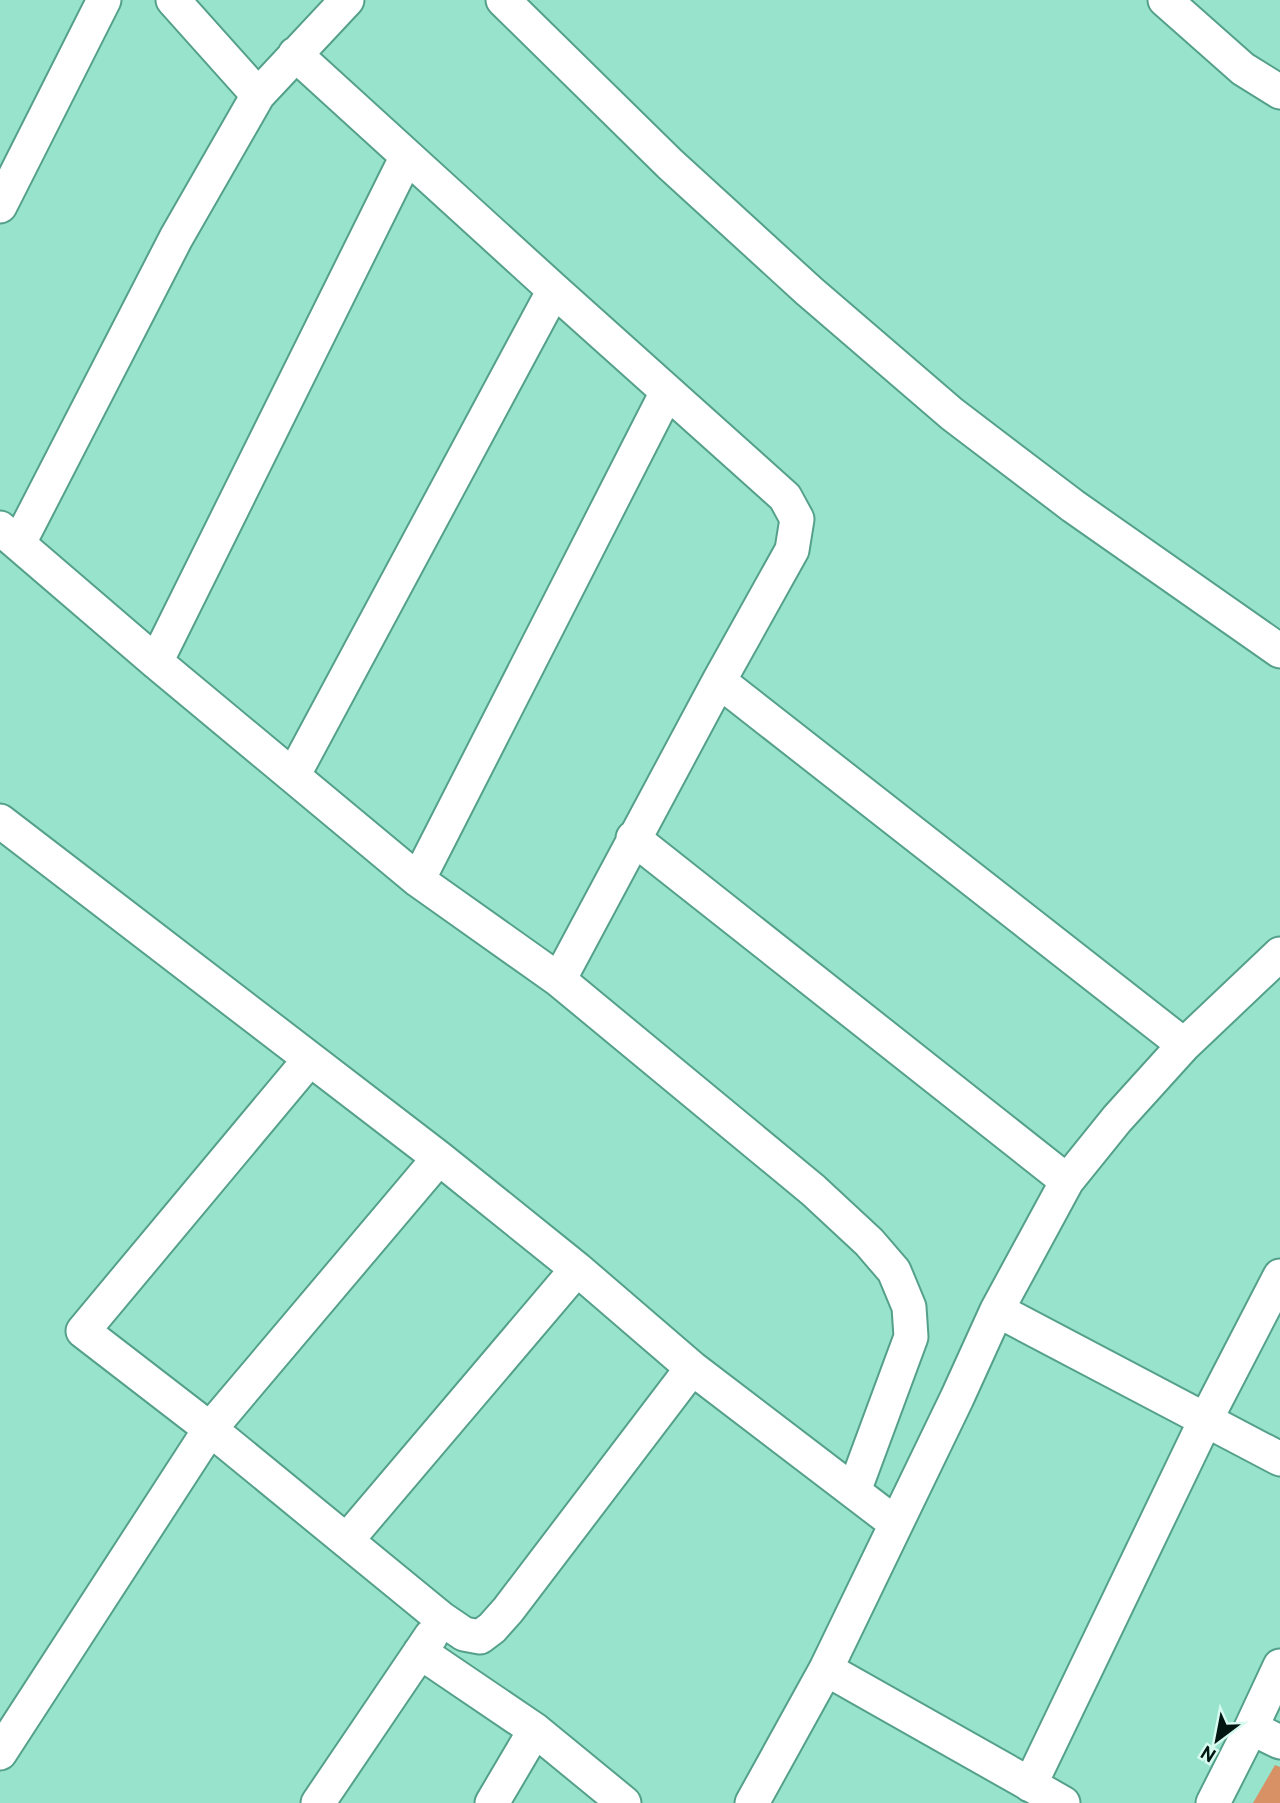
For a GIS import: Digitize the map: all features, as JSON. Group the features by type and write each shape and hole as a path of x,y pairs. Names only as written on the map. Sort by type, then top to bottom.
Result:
{"street":[{"path":"0,206 104,0"},
{"path":"173,0 258,94"},
{"path":"347,0 258,94 10,535 156,662 418,880 559,980 813,1190 869,1242 894,1271 909,1307 911,1337 854,1490"},
{"path":"503,0 670,164 810,291 952,414 1073,506 1280,651"},
{"path":"1165,0 1243,69 1280,92"},
{"path":"295,54 785,497 797,519 792,550 633,838 559,980"},
{"path":"156,662 407,156"},
{"path":"293,776 554,290"},
{"path":"418,880 667,392"},
{"path":"719,681 1184,1045"},
{"path":"0,821 439,1158 577,1269 692,1368 895,1522"},
{"path":"633,838 1067,1181"},
{"path":"752,1803 826,1669 997,1310 1067,1181 1117,1119 1184,1045 1280,954"},
{"path":"310,1059 83,1331 210,1429 442,1619 464,1634 480,1637 492,1628 517,1599 692,1368"},
{"path":"0,1754 210,1429 439,1158"},
{"path":"347,1540 577,1269"},
{"path":"1030,1785 1205,1421 1280,1276"},
{"path":"997,1310 1280,1459"},
{"path":"318,1803 442,1619"},
{"path":"420,1652 535,1730 624,1803"},
{"path":"1213,1803 1266,1735 1280,1666"},
{"path":"826,1669 1063,1803"},
{"path":"492,1803 535,1730"}],"shaded area":[{"path":"1275,1765 1280,1767 1280,1803 1253,1803"}]}
